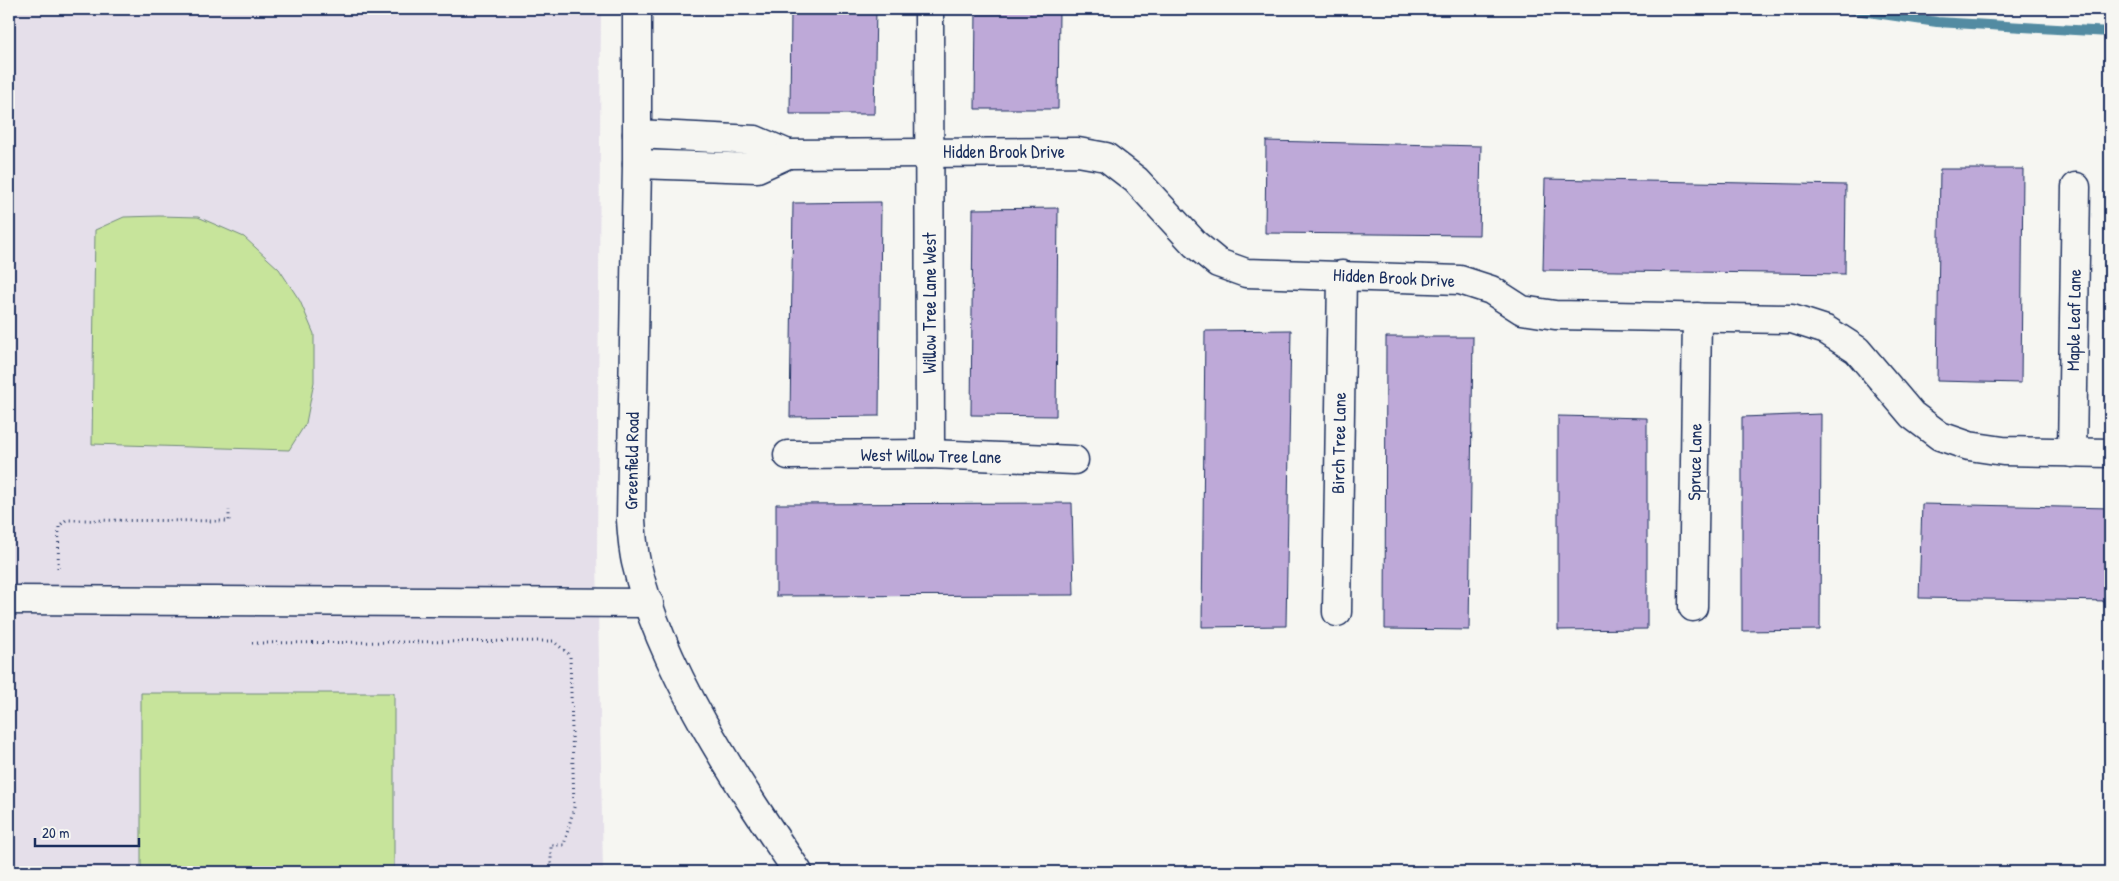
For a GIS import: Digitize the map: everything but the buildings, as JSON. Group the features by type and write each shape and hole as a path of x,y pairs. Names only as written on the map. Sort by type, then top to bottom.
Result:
{"street":[{"name":"Greenfield Road","path":"637,9 637,164 631,520 636,562 659,633 686,690 723,755 798,872"},
{"name":"Willow Tree Lane West","path":"929,9 930,454"},
{"name":"Hidden Brook Drive","path":"637,134 755,140 788,154 1078,152 1106,157 1136,180 1195,244 1218,263 1246,273 1460,280 1491,290 1522,310 1555,315 1792,319 1826,330 1857,350 1912,415 1940,436 1969,446 2003,451 2110,453"},
{"name":"Hidden Brook Drive","path":"637,164 757,168 788,154"},
{"name":"Maple Leaf Lane","path":"2072,453 2076,187"},
{"name":"Birch Tree Lane","path":"1337,612 1342,275"},
{"name":"Spruce Lane","path":"1694,607 1697,316"},
{"name":"West Willow Tree Lane","path":"788,455 930,454 1074,460"},
{"path":"9,600 649,603"}],"path":[{"path":"9,19 11,19 9,101"},
{"path":"9,263 11,303 9,317"},
{"path":"57,601 59,526 66,520 229,521 228,510"},
{"path":"252,643 553,641 570,655 574,807 564,845 552,845 551,872"}],"shaded area":[{"path":"9,9 601,9 597,556 603,872 9,872"}],"green space":[{"path":"124,217 198,217 244,237 279,269 300,301 314,334 314,382 306,423 289,450 92,444 95,230"},
{"path":"141,693 394,693 394,872 141,872"}],"waterway":[{"path":"1848,9 1937,22 2110,32"}]}
